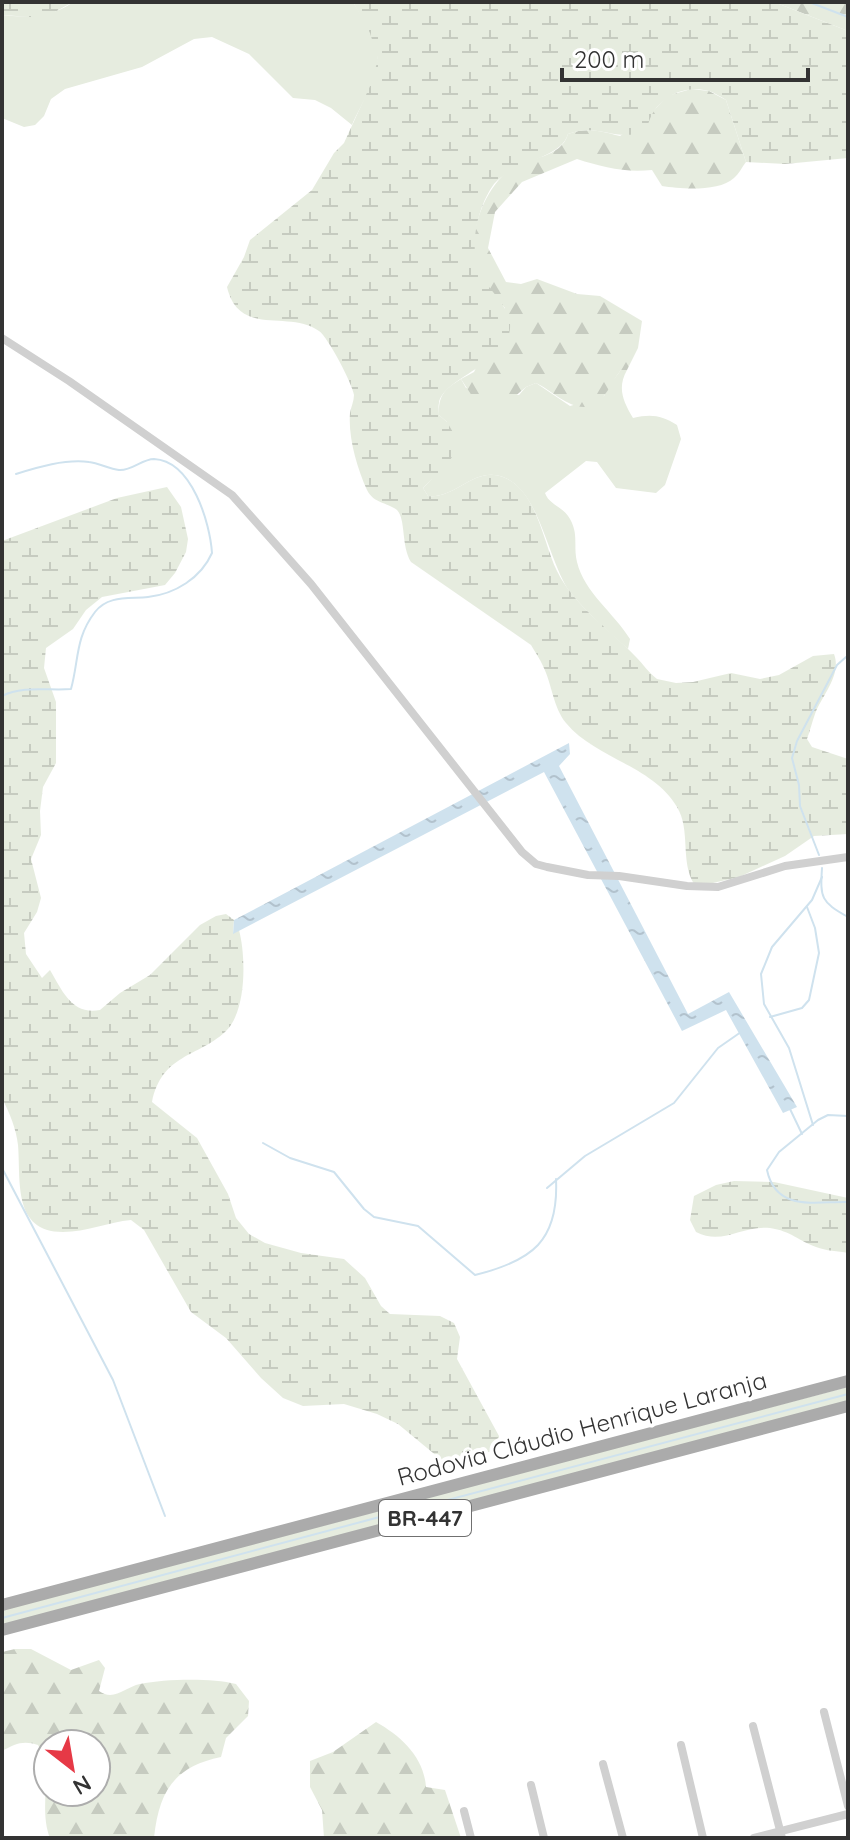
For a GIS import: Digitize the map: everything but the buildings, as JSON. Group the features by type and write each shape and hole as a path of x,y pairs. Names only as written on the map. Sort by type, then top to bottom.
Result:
{"main road":[{"name":"Rodovia Cláudio Henrique Laranja","path":"2,1605 848,1381"},
{"name":"Rodovia Cláudio Henrique Laranja","path":"2,1630 848,1406"}],"street":[{"path":"2,338 82,389 232,495 311,584 488,810 522,852 536,864 588,875 718,887 785,866 848,857"},
{"path":"824,1712 848,1806"},
{"path":"753,1726 781,1834"},
{"path":"681,1745 703,1838"},
{"path":"603,1764 623,1838"},
{"path":"531,1785 544,1838"},
{"path":"464,1811 471,1838"},
{"path":"754,1838 781,1834 848,1814"}],"green space":[{"path":"2,2 73,2 44,18 2,15"},
{"path":"73,2 353,2 375,45 377,68 352,125 315,100 293,98 249,54 212,37 194,39 142,67 65,89 51,99 44,116 35,125 24,127 2,118 2,15 39,15 57,11"},
{"path":"353,2 774,2 848,31 848,158 785,164 746,162 726,100 698,89 677,92 660,103 647,131 625,135 589,130 568,134 556,149 502,176 494,184 479,217 475,255 482,277 509,317 508,337 490,359 443,394 439,415 458,441 449,462 423,488 428,496 438,496 474,479 493,475 515,483 538,518 564,584 657,679 676,683 693,682 731,673 760,679 779,675 813,656 834,654 833,677 807,739 812,747 848,759 848,834 814,836 785,856 739,877 704,885 694,884 687,866 681,816 666,793 639,771 592,745 566,723 531,645 411,562 400,514 393,507 373,498 363,481 350,432 353,390 323,335 307,325 253,318 233,303 227,287 250,240 312,190 334,153 344,143 371,84 378,59 370,33"},
{"path":"774,2 848,2 848,31"},
{"path":"691,89 709,91 726,100 746,162 727,182 700,188 662,186 652,170 614,169 577,159 522,182 495,212 488,248 506,282 521,284 537,279 577,294 600,296 642,321 638,348 627,370 621,370 603,397 586,407 569,403 536,383 507,403 474,399 461,379 474,372 505,308 487,286 475,262 477,223 494,186 512,168 559,148 568,134 588,130 620,136 648,117 667,96"},
{"path":"621,370 627,370 622,394 633,418 656,416 677,425 681,439 665,485 656,493 616,488 597,462 586,461 545,493 570,519 581,573 630,639 628,649 570,592 535,511 516,484 493,475 474,479 438,496 428,496 423,488 432,479 447,422 439,415 441,397 461,379 466,388 519,395 526,387 536,383 570,406 604,396"},
{"path":"167,487 181,507 188,539 186,552 175,573 165,585 102,597 86,610 73,629 46,648 44,668 56,702 56,763 43,787 41,835 31,859 41,898 37,912 24,933 26,954 42,978 50,970 64,994 75,1005 90,1011 100,1010 120,993 150,975 200,925 226,914 234,920 233,933 239,930 243,954 243,983 232,1023 215,1040 172,1065 157,1086 152,1102 197,1138 228,1194 236,1218 249,1234 265,1243 301,1253 344,1259 365,1278 381,1306 390,1314 440,1316 454,1323 460,1337 457,1359 499,1436 499,1448 450,1467 398,1424 377,1414 344,1404 303,1406 283,1398 226,1338 191,1312 144,1230 131,1220 72,1232 47,1230 35,1223 22,1202 17,1139 2,1098 2,541 117,498"},
{"path":"734,1181 774,1182 848,1198 848,1253 810,1245 784,1231 770,1228 715,1237 696,1232 690,1220 694,1196 716,1185"},
{"path":"848,1387 848,1401 399,1520 395,1506"},
{"path":"390,1508 393,1521 2,1625 2,1610"},
{"path":"15,1649 31,1649 71,1670 99,1660 105,1668 99,1691 104,1694 120,1693 140,1684 201,1680 236,1684 249,1701 248,1716 226,1738 221,1757 191,1767 171,1784 160,1807 154,1838 50,1838 45,1808 112,1808 112,1728 32,1728 32,1744 19,1744 2,1751 2,1652"},
{"path":"376,1722 410,1748 421,1766 426,1787 445,1790 461,1838 324,1838 322,1810 310,1787 310,1761 333,1752"}],"water":[{"path":"569,743 570,754 559,766 688,1014 729,992 797,1107 783,1113 726,1010 682,1031 544,772 233,934 234,920"}],"waterway":[{"path":"809,2 848,17"},
{"path":"2,696 27,689 71,689 84,631 100,607 112,600 148,597 177,588 194,577 212,553 203,511 196,496 179,470 167,462 154,459 119,470 80,461 42,466 16,474"},
{"path":"819,855 800,806 799,785 792,758 797,741 837,665 846,657"},
{"path":"822,868 824,898 848,917"},
{"path":"813,1125 789,1048 764,1004 761,974 772,947 812,900 822,877"},
{"path":"770,1017 802,1008 809,1000 819,953 815,928 807,907"},
{"path":"547,1188 585,1156 674,1103 718,1048 741,1032"},
{"path":"790,1109 802,1134"},
{"path":"848,1116 828,1115 818,1120 779,1152 767,1170 772,1184 789,1199 812,1203 848,1202"},
{"path":"263,1143 290,1158 334,1172 374,1217 418,1226 475,1275 512,1263 538,1245 553,1218 556,1179"},
{"path":"2,1168 113,1380 165,1516"},
{"path":"402,1512 848,1394"},
{"path":"2,1618 387,1515"}]}
